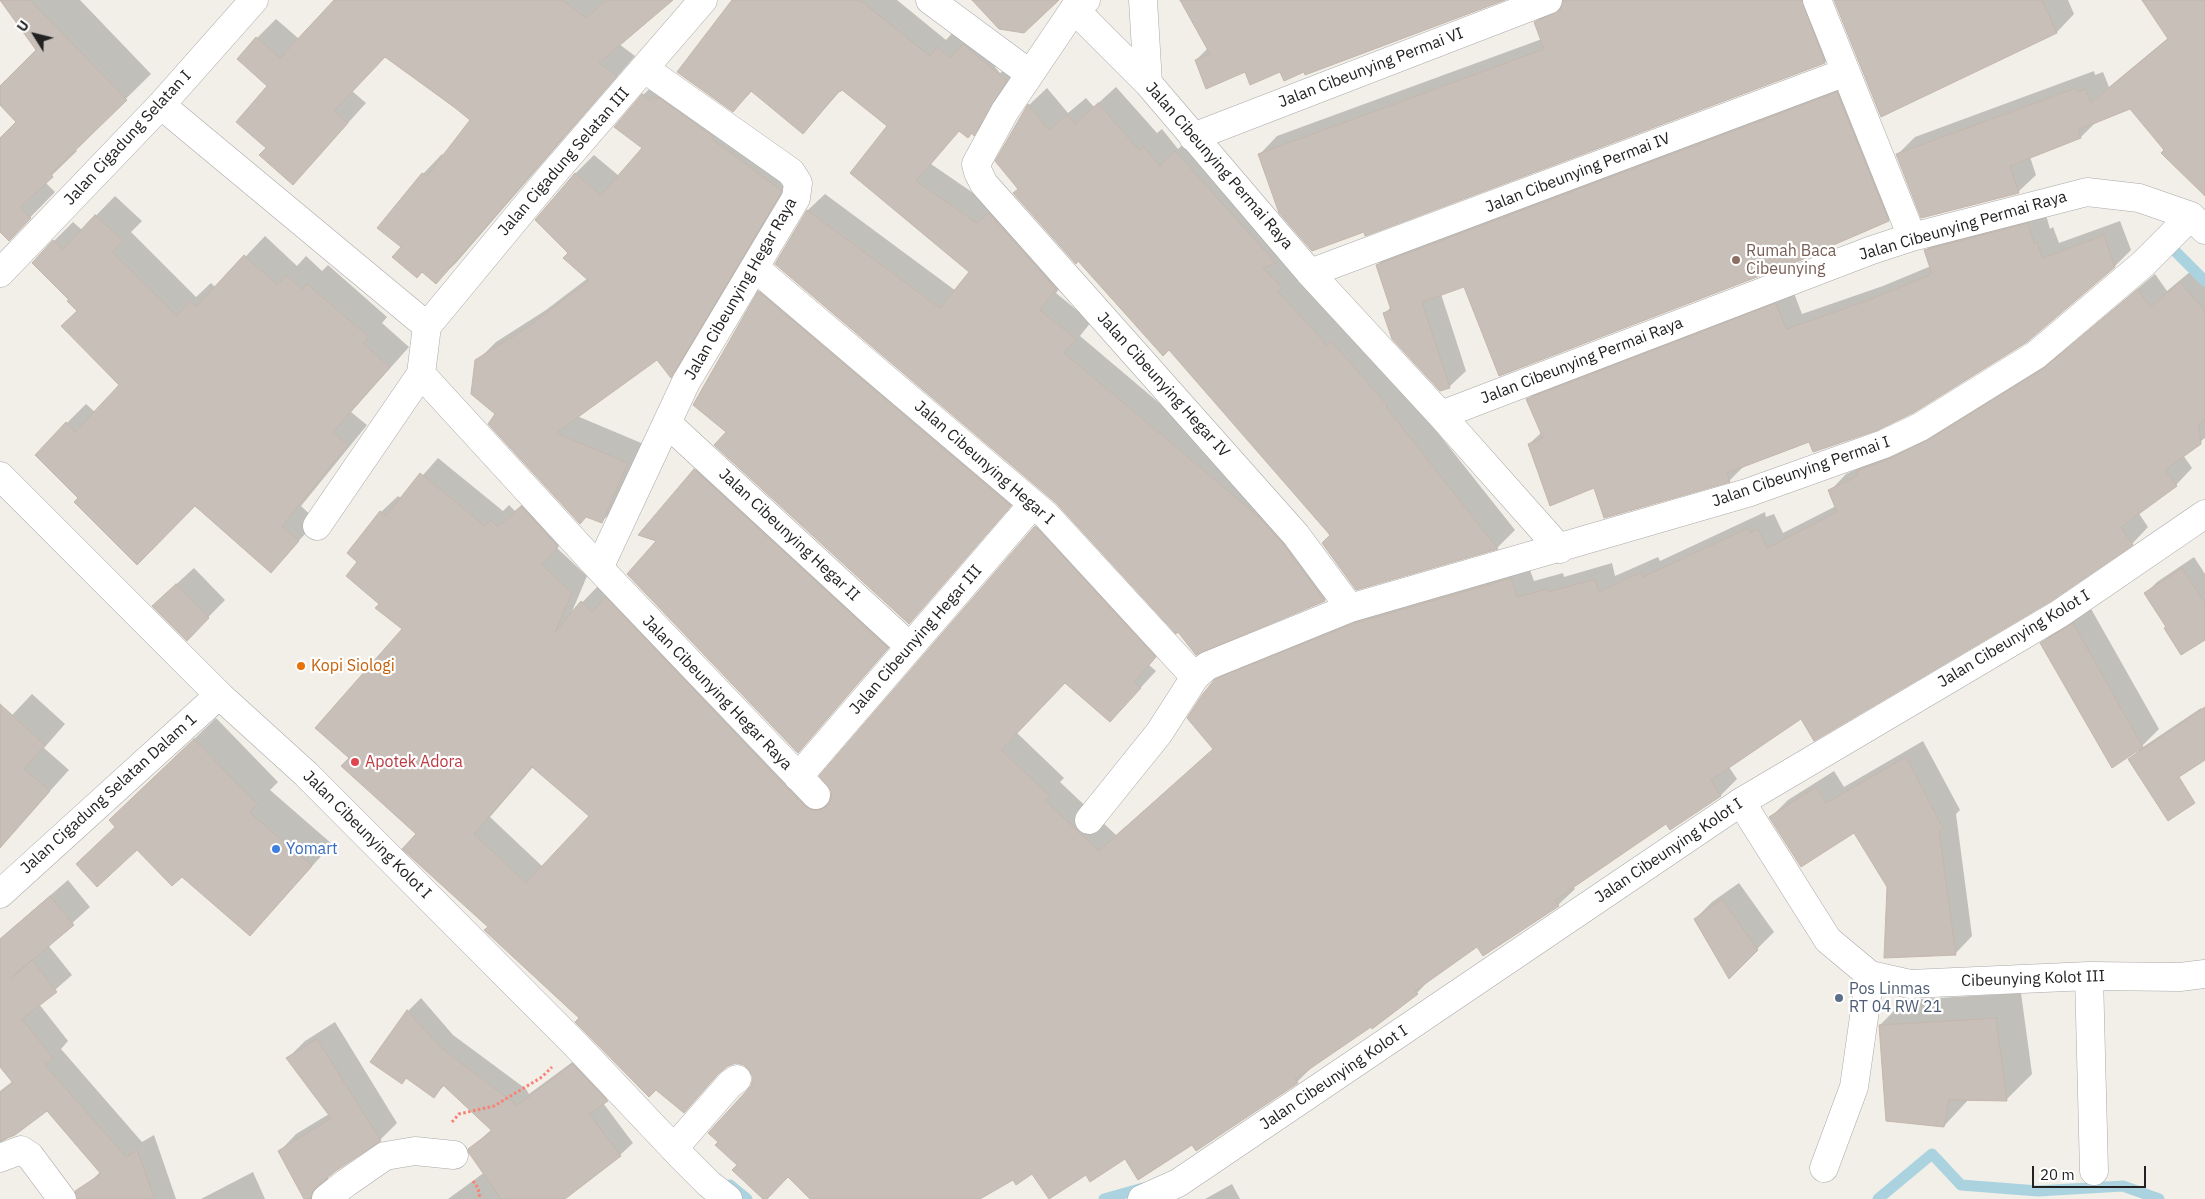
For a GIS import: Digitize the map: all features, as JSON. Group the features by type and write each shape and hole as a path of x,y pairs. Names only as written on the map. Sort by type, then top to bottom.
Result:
{"street":[{"name":"Jalan Cigadung Selatan I","path":"0,273 161,105 254,0"},
{"name":"Jalan Cigadung Selatan III","path":"427,326 551,176 703,0"},
{"path":"930,0 1030,74 1080,5"},
{"path":"1143,0 1148,83"},
{"name":"Jalan Cibeunying Permai VI","path":"1193,137 1548,0"},
{"path":"1817,0 1912,237"},
{"name":"Jalan Cibeunying Permai Raya","path":"1080,5 1310,274 1441,415 1560,549"},
{"name":"Jalan Cibeunying Hegar Raya","path":"599,568 686,382 796,198 798,183 791,172 645,69"},
{"name":"Jalan Cibeunying Permai IV","path":"1310,274 1846,72"},
{"name":"Jalan Cibeunying Hegar IV","path":"1030,74 1005,111 976,164 984,184 1296,535 1350,608"},
{"path":"161,105 427,326 421,374 317,526"},
{"name":"Jalan Cibeunying Permai Raya","path":"1441,415 1872,250 1912,237 2087,192 2139,198 2198,223"},
{"name":"Jalan Cibeunying Permai I","path":"1195,677 1207,666 1350,608 1560,549 1747,493 1884,444 1920,427 2036,355 2143,264 2198,223"},
{"name":"Jalan Cibeunying Hegar I","path":"755,268 1046,515 1195,677"},
{"name":"Jalan Cibeunying Hegar Raya","path":"421,374 599,568 807,786"},
{"name":"Jalan Cibeunying Hegar II","path":"667,423 910,647"},
{"name":"Jalan Cibeunying Kolot I","path":"0,476 219,695 306,774 576,1045 674,1148 728,1199"},
{"name":"Jalan Cibeunying Hegar III","path":"807,786 910,647 1033,504"},
{"name":"Jalan Cibeunying Kolot I","path":"1142,1199 1178,1183 1741,802 2060,614 2205,514"},
{"path":"1089,820 1159,733 1195,677"},
{"name":"Jalan Cigadung Selatan Dalam 1","path":"0,894 219,695"},
{"name":"Cibeunying Kolot III","path":"1741,802 1828,940 1870,975 1910,984 2089,976 2180,977 2205,974"},
{"path":"1824,1168 1850,1099 1870,975"},
{"path":"2089,976 2094,1171"},
{"path":"674,1148 730,1084 738,1079"},
{"path":"0,1158 21,1150 30,1156 62,1199"},
{"path":"326,1199 385,1156 415,1151 454,1155"}],"path":[{"path":"480,1199 478,1188 454,1155 450,1130 452,1121 459,1114 494,1106 542,1077 576,1045"}],"building":[{"path":"0,0 30,0 127,100 51,174 53,177 20,207 31,218 9,241 0,232 0,138 16,122 0,105 0,86 36,50"},
{"path":"334,0 562,0 586,18 606,0 673,0 599,63 617,76 436,284 422,272 417,278 392,257 401,247 377,228 422,173 427,176 470,120 454,107 385,57 334,111 348,123 293,185 259,155 266,148 236,122 267,86 237,59 256,37 280,58"},
{"path":"732,0 860,0 930,56 937,47 950,58 963,44 1007,81 974,136 972,133 968,138 959,131 916,181 977,223 989,213 1056,289 1040,310 1076,339 1064,353 1258,516 1284,545 1325,601 1196,655 1178,632 1176,634 1056,503 775,264 807,210 940,308 969,272 850,173 887,126 842,90 839,91 803,134 751,91 733,112 677,72"},
{"path":"972,0 1059,0 1024,33 999,29"},
{"path":"1180,0 1505,0 1305,75 1304,72 1284,81 1280,72 1250,85 1245,72 1206,89 1195,60 1210,54"},
{"path":"1563,0 1802,0 1825,63 1365,236 1364,232 1312,251 1279,213 1258,154 1544,49 1534,22 1560,10"},
{"path":"1834,0 2042,0 2057,33 1881,117"},
{"path":"2142,0 2205,0 2205,196 2161,153 2164,150 2130,109 2078,130 2081,138 2010,166 2019,193 1921,218 1896,154 2076,88 2078,92 2085,89 2091,103 2168,39"},
{"path":"1837,92 1889,221 1809,257 1499,376 1464,287 1422,302 1450,388 1440,391 1392,339 1383,313 1391,310 1376,265"},
{"path":"642,94 651,101 654,97 657,99 658,97 714,137 712,139 781,190 781,193 671,378 657,360 556,433 628,463 602,523 586,517 580,524 488,424 495,414 471,394 475,360 526,328 589,281 563,258 568,253 535,220 575,173 601,195 642,148 614,127"},
{"path":"1098,103 1139,150 1143,146 1160,166 1175,151 1276,263 1263,268 1282,287 1278,292 1327,345 1331,341 1388,406 1386,407 1498,549 1356,590 1322,543 1330,535 1169,350 1163,356 1078,261 1076,264 1013,193 1018,189 995,161 1028,104 1049,130 1067,115 1075,124"},
{"path":"95,215 123,241 112,252 177,316 190,301 196,307 244,255 277,285 286,275 302,289 307,284 369,337 363,343 390,367 333,432 348,445 282,526 299,541 271,573 195,506 137,565 74,502 78,498 35,455 66,422 75,432 119,385 61,326 77,311 67,301 69,300 32,263 53,240 63,249"},
{"path":"2028,223 2034,244 2037,242 2043,258 2104,235 2115,267 2027,342 1913,413 1878,430 1813,452 1809,442 1727,473 1730,482 1604,518 1594,488 1550,506 1528,444 1543,438 1526,399 1776,303 1786,329 1866,301 1932,274 1924,250"},
{"path":"2180,282 2205,311 2205,419 2199,424 2201,444 2165,470 2177,486 2121,527 2133,545 2051,601 1814,741 1801,719 1711,780 1721,796 1670,830 1666,824 1555,900 1559,906 1483,956 1477,947 1415,991 1418,994 1372,1029 1371,1027 1295,1079 1298,1083 1196,1151 1192,1145 1138,1180 1125,1159 1090,1182 1086,1175 1049,1199 1032,1174 1016,1185 1013,1180 980,1199 810,1199 788,1177 767,1199 763,1199 732,1170 737,1165 715,1145 718,1142 708,1133 751,1086 753,1078 749,1070 744,1065 736,1063 728,1066 718,1074 684,1113 656,1090 649,1097 575,1022 579,1018 484,930 488,927 402,849 416,834 341,766 349,758 315,728 402,629 375,608 379,604 346,576 357,562 347,553 380,511 386,516 420,473 485,526 491,520 498,527 521,506 558,547 542,565 572,593 555,632 581,601 592,612 606,597 787,788 805,806 812,810 826,807 831,799 831,791 819,776 1035,526 1156,657 1134,682 1141,688 1110,722 1065,683 1001,750 1049,795 1045,800 1099,851 1213,749 1187,718 1215,679 1355,623 1511,578 1517,597 1547,589 1548,592 1595,579 1599,592 1641,572 1643,577 1748,528 1750,533 1758,529 1767,548 1837,512 1828,490 1858,476 1856,471 1891,458 1928,440 2044,368 2138,289 2150,307","holes":["532,767 589,816 526,883 474,834"]},
{"path":"758,291 1011,506 909,624 714,445 726,432 693,405"},
{"path":"694,469 888,648 798,753 627,574 656,541 638,535"},
{"path":"2182,568 2205,603 2205,640 2181,655 2144,593"},
{"path":"176,584 209,618 187,641 152,606"},
{"path":"2073,623 2143,747 2112,768 2040,643"},
{"path":"0,704 45,745 24,769 50,791 0,848"},
{"path":"2205,707 2205,760 2179,777 2195,803 2168,821 2128,759"},
{"path":"194,739 257,804 249,812 312,866 250,936 182,877 172,886 137,850 97,887 76,864 115,827 109,820"},
{"path":"1906,757 1943,828 1939,831 1956,955 1884,958 1887,887 1854,833 1801,867 1769,817 1816,787 1826,803"},
{"path":"50,896 74,925 32,960 57,992 22,1019 53,1058 45,1065 126,1157 137,1150 155,1199 77,1199 75,1191 101,1174 47,1111 15,1135 0,1141 0,1093 13,1083 0,1067 0,939"},
{"path":"1722,899 1758,950 1729,979 1694,919"},
{"path":"407,1010 440,1047 516,1106 572,1064 608,1101 589,1114 621,1156 565,1199 501,1199 468,1149 492,1131 443,1085 434,1098 406,1078 402,1084 370,1062"},
{"path":"1996,1018 2007,1101 1949,1100 1944,1127 1886,1121 1879,1025"},
{"path":"317,1039 381,1141 337,1170 316,1187 311,1199 304,1199 278,1151 331,1118 286,1058"}],"waterway":[{"path":"2173,249 2205,281"},
{"path":"1878,1199 1932,1154 1961,1185 2038,1191 2123,1186 2159,1199"},
{"path":"730,1185 747,1199"},
{"path":"1104,1199 1143,1188"}],"place":[{"name":"Rumah Baca Cibeunying","path":"1736,260"},
{"name":"Kopi Siologi","path":"301,666"},
{"name":"Apotek Adora","path":"355,762"},
{"name":"Yomart","path":"276,849"},
{"name":"Pos Linmas RT 04 RW 21","path":"1839,998"}]}
